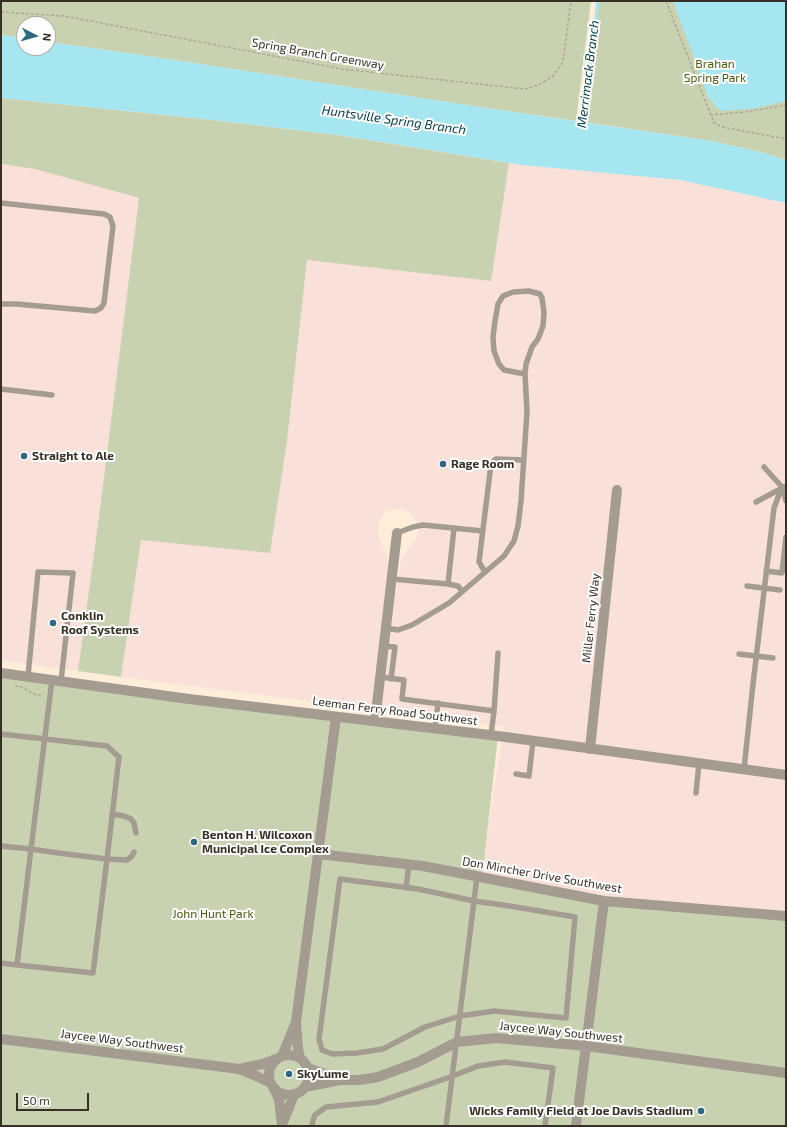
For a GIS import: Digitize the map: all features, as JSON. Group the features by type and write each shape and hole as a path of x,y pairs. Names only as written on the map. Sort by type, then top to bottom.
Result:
{"street":[{"name":"Miller Ferry Way","path":"590,749 617,490"},
{"path":"375,721 397,533"},
{"name":"Leeman Ferry Road Southwest","path":"1,673 189,699 491,735 786,775"},
{"path":"300,1058 296,1022 336,717"},
{"name":"Don Mincher Drive Southwest","path":"318,854 409,865 604,901 786,916"},
{"path":"576,1126 604,901"},
{"path":"282,1125 279,1099 272,1086 269,1076 273,1063 280,1057 296,1022"},
{"name":"Jaycee Way Southwest","path":"305,1087 340,1080 359,1080 378,1077 418,1062 457,1042 496,1038 586,1046 786,1073"},
{"name":"Jaycee Way Southwest","path":"1,1039 239,1069 254,1075 272,1086"},
{"path":"272,1086 280,1093 294,1095 305,1087 308,1081 309,1074 305,1062 295,1056 288,1055 280,1057"},
{"name":"Jaycee Way Southwest","path":"239,1069 263,1064 280,1057"},
{"name":"Jaycee Way Southwest","path":"308,1068 340,1080"},
{"path":"282,1125 294,1095"}],"lane":[{"path":"1,203 104,214 110,217 113,226 104,303 101,308 95,311 1,304"},
{"path":"386,628 398,630 412,625 449,603 504,556 514,541 518,526 521,501 527,412 525,374 526,364 543,326 544,312 540,294 529,291 513,292 503,296 498,304 493,337 494,351 499,364 504,370 525,374"},
{"path":"1,389 52,395"},
{"path":"485,572 479,562 490,464 496,459 523,460"},
{"path":"764,467 784,486 786,501"},
{"path":"756,502 784,486"},
{"path":"744,769 774,508 784,486"},
{"path":"397,533 423,525 483,531"},
{"path":"448,584 454,528"},
{"path":"766,571 782,572 786,537"},
{"path":"16,965 50,696 56,680 73,573 38,572 28,676"},
{"path":"392,579 448,584 458,586 462,591"},
{"path":"747,586 780,590"},
{"path":"384,646 395,647 391,679"},
{"path":"491,735 498,653"},
{"path":"739,654 773,658"},
{"path":"380,677 404,680 402,699 494,711"},
{"path":"435,728 438,704"},
{"path":"1,734 107,746 119,757 93,973 1,963"},
{"path":"516,774 529,776 533,741"},
{"path":"696,793 699,763"},
{"path":"112,814 131,819 134,823 136,833"},
{"path":"1,846 107,859 127,860 134,852"},
{"path":"406,888 409,865"},
{"path":"446,1126 478,877"},
{"path":"340,879 418,889 474,902 510,906 575,917 566,1018 494,1011 460,1016 425,1027 383,1049 357,1053 332,1054 322,1050 319,1040 340,879"},
{"path":"312,1126 312,1120 315,1115 326,1108 378,1102 478,1066 505,1062 553,1068 545,1126"}],"path":[{"name":"Spring Branch Greenway","path":"1,12 64,16 342,69 525,89 538,85 552,77 563,62 571,1"},
{"path":"666,1 714,123 722,127 786,139"},
{"path":"710,115 745,112 786,105"},
{"path":"13,685 19,686 36,695 50,696"}],"shaded area":[{"path":"509,163 680,180 786,203 786,916 604,901 481,878 504,726 121,677 141,540 287,441 307,260 490,280","holes":["402,508 411,512 418,524 419,530 417,538 402,558 397,591 386,590 388,566 387,556 378,536 379,522 383,515 394,509"]},
{"path":"1,164 35,169 139,198 78,671 1,660"}],"green space":[{"path":"1,1 591,1 576,121 56,43 56,16 16,16 16,37 1,35"},
{"name":"Brahan Spring Park","path":"598,1 786,1 786,160 764,153 712,141 583,122"},
{"path":"1,98 213,120 338,135 509,163 491,281 307,260 287,441 270,553 141,540 121,677 78,671 139,198 35,169 1,164"},
{"name":"John Hunt Park","path":"1,673 498,736 482,878 604,901 786,916 786,1126 1,1126"}],"water":[{"path":"673,1 786,1 786,101 757,108 720,111 708,97"},
{"name":"Huntsville Spring Branch","path":"1,35 16,37 16,56 56,56 56,43 712,141 764,153 786,160 786,203 680,180 522,165 338,135 213,120 1,98"}],"waterway":[{"name":"Merrimack Branch","path":"583,124 598,1"}],"place":[{"name":"Straight to Ale","path":"24,456"},
{"name":"Rage Room","path":"443,464"},
{"name":"Conklin Roof Systems","path":"53,623"},
{"name":"Benton H. Wilcoxon Municipal Ice Complex","path":"194,842"},
{"name":"SkyLume","path":"289,1074"},
{"name":"Wicks Family Field at Joe Davis Stadium","path":"701,1111"}]}
